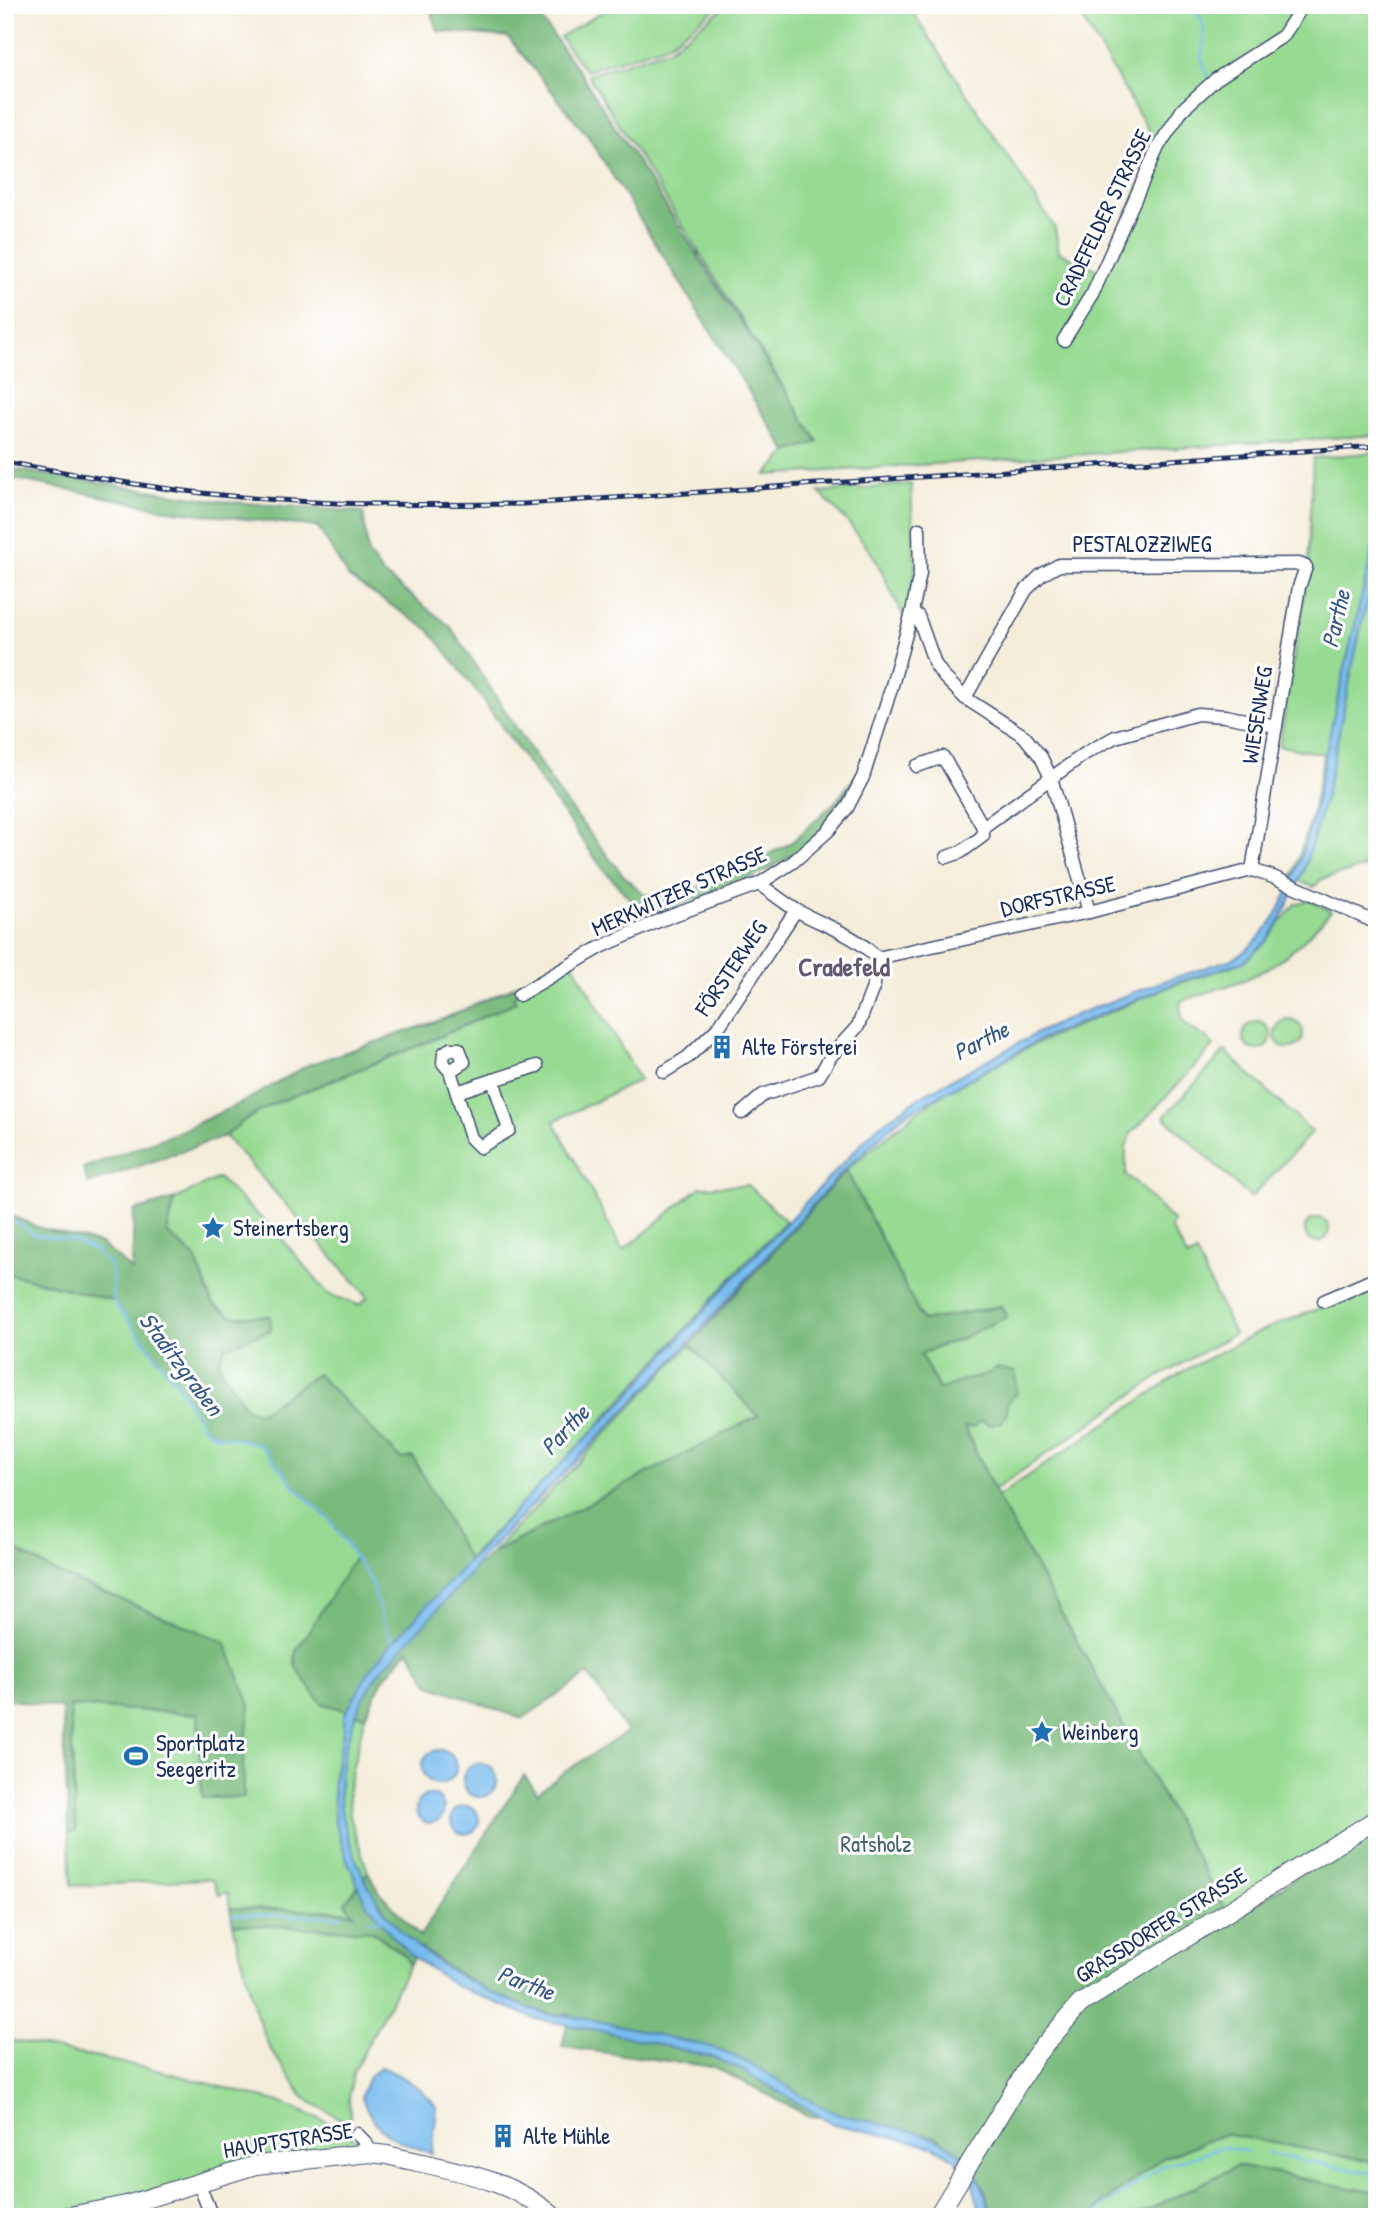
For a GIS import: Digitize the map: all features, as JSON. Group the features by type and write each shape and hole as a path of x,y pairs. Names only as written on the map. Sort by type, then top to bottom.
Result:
{"street":[{"name":"CRADEFELDER STRASSE","path":"1064,340 1093,293 1158,147 1183,109 1216,79 1283,36 1303,5"},
{"name":"MERKWITZER STRASSE","path":"519,995 614,942 663,919 759,884 793,862 828,831 847,808 863,777 891,689 920,573 919,528"},
{"name":"PESTALOZZIWEG","path":"965,698 1026,590 1041,575 1059,565 1299,564 1306,567"},
{"name":"WIESENWEG","path":"1252,870 1299,587 1306,567"},
{"path":"912,612 918,616 935,664 965,698 1024,736 1041,757 1051,778 1089,912"},
{"path":"983,827 1051,778 1115,737 1197,714 1225,716 1276,726"},
{"path":"917,766 943,757 983,827 984,836 961,852 947,857"},
{"path":"1252,870 1377,923"},
{"name":"DORFSTRASSE","path":"877,958 1089,912 1252,870"},
{"path":"742,1113 763,1094 819,1076 831,1056 858,1026 874,985 877,958 851,936 796,909 759,884"},
{"name":"FÖRSTERWEG","path":"664,1072 688,1057 718,1028 796,909"},
{"path":"457,1092 537,1066"},
{"path":"450,1071 471,1139 480,1147 509,1130 493,1080"},
{"path":"1324,1301 1377,1278"},
{"name":"GRASSDORFER STRASSE","path":"937,2217 1035,2056 1080,2004 1377,1819"},
{"path":"357,2134 366,2143 370,2153"},
{"name":"HAUPTSTRASSE","path":"65,2217 126,2205 256,2165 370,2153 491,2181 524,2195 548,2215"},
{"path":"198,2182 212,2217"}],"green space":[{"path":"429,5 531,5 581,74 818,442 787,452 587,135 508,37 438,31"},
{"path":"614,5 720,5 667,45 586,71 560,37"},
{"path":"727,5 908,5 1055,228 1059,252 1102,272 1158,146 1074,5 1377,5 1377,435 766,475 787,452 818,442 588,75 669,49"},
{"path":"1377,452 1377,864 1322,879 1314,887 1292,878 1311,819 1324,754 1279,746 1308,570 1313,458"},
{"path":"5,468 220,501 363,512 368,553 383,574 450,626 562,798 623,875 644,894 656,897 687,892 726,876 791,843 836,801 862,768 834,819 793,854 747,880 645,916 602,868 475,689 429,630 349,578 318,527 175,511 5,477"},
{"path":"911,484 915,572 905,620 875,558 846,520 819,492"},
{"path":"1310,900 1331,911 1288,954 1248,978 1180,1002 1186,1025 1214,1046 1131,1134 1126,1147 1126,1176 1174,1222 1170,1227 1188,1258 1196,1253 1234,1334 1155,1379 994,1490 964,1426 1007,1412 997,1368 981,1378 962,1380 954,1387 939,1389 920,1353 963,1338 1000,1306 923,1321 846,1170 915,1113 948,1091 1031,1046 1171,986 1235,965 1266,941 1295,904"},
{"path":"569,956 572,962 513,996 516,1002 432,1040 271,1105 242,1122 225,1136 88,1184 83,1168 176,1133 243,1102 308,1065 443,1019 509,989"},
{"path":"572,962 640,1080 554,1121 623,1251 700,1187 748,1185 786,1221 594,1430 468,1559 413,1457 401,1459 317,1374 261,1412 246,1409 218,1363 225,1347 270,1330 232,1316 213,1304 195,1257 167,1233 175,1199 218,1178 276,1232 328,1294 359,1305 368,1297 225,1136 242,1122 271,1105 432,1040 515,1002 513,995"},
{"path":"1289,1020 1299,1024 1303,1034 1299,1044 1289,1048 1279,1044 1275,1034 1279,1024"},
{"path":"1257,1022 1267,1026 1271,1036 1267,1046 1257,1050 1247,1046 1243,1036 1247,1026"},
{"path":"1225,1051 1312,1132 1251,1198 1164,1117"},
{"name":"Ratsholz","path":"846,1170 923,1321 1001,1306 1007,1317 920,1354 939,1389 997,1368 1015,1372 1017,1393 1007,1403 1007,1412 1002,1422 991,1425 981,1421 974,1427 964,1427 997,1497 1231,1920 1377,1824 1377,2162 1224,2134 1163,2158 1101,2205 1090,2217 991,2217 986,2192 977,2174 961,2155 936,2137 869,2122 809,2116 714,2067 562,2047 570,2014 546,2013 494,1994 421,1948 409,1965 407,1957 372,1931 233,1924 230,1908 341,1911 354,1914 345,1903 368,1872 381,1894 420,1936 524,1775 538,1793 560,1775 627,1732 588,1674 522,1719 430,1685 408,1649 382,1681 365,1716 321,1703 295,1666 296,1651 355,1557 330,1520 298,1490 262,1446 205,1430 175,1381 117,1308 115,1301 5,1273 5,1213 37,1227 101,1244 132,1270 134,1211 175,1199 167,1233 195,1257 213,1304 232,1316 270,1316 271,1330 225,1347 218,1363 246,1409 261,1412 317,1374 401,1459 413,1457 468,1559 481,1564 491,1554 758,1416 690,1345"},
{"path":"1317,1218 1328,1225 1329,1230 1322,1241 1317,1242 1306,1235 1305,1230 1312,1219"},
{"path":"5,1273 115,1301 117,1308 175,1381 205,1430 262,1446 298,1490 330,1520 356,1557 296,1651 295,1666 321,1703 365,1716 348,1787 350,1817 368,1872 345,1903 355,1914 341,1911 230,1908 228,1892 219,1895 213,1880 206,1879 72,1886 69,1832 76,1831 70,1706 198,1714 202,1798 244,1797 243,1765 250,1705 57,1573 18,1551 5,1554"},
{"path":"1377,1286 1377,1814 1226,1911 997,1497 1185,1370 1263,1330"},
{"path":"690,1345 759,1416 491,1554"},
{"path":"18,1551 57,1573 225,1642 250,1705 243,1765 244,1797 202,1798 198,1714 70,1706 76,1832 69,1832 62,1708 5,1699 5,1554"},
{"path":"233,1924 372,1931 407,1957 409,1965 353,2073 349,2098 350,2122 304,2098 269,2047 256,2013"},
{"path":"5,2039 157,2070 279,2102 329,2123 359,2141 357,2147 72,2210 32,2217 5,2217"},
{"path":"1224,2134 1377,2162 1377,2193 1237,2166 1134,2217 1090,2217 1101,2205 1163,2158"},
{"path":"1237,2166 1377,2193 1377,2217 1134,2217"}],"water":[{"path":"1377,532 1377,563 1362,621 1326,795 1304,870 1279,923 1266,942 1243,962 1178,982 1039,1040 904,1115 845,1169 667,1367 481,1558 471,1573 379,1673 360,1706 346,1744 340,1799 350,1844 376,1899 391,1920 428,1955 473,1983 528,2008 550,2015 607,2023 708,2046 756,2067 834,2112 933,2138 953,2148 969,2164 982,2186 991,2217 982,2217 971,2178 955,2159 933,2146 834,2124 736,2067 712,2057 602,2031 536,2019 454,1985 411,1955 367,1905 347,1860 335,1822 333,1781 344,1716 369,1671 391,1644 625,1399 727,1285 878,1126 926,1093 1039,1032 1161,982 1232,959 1256,941 1275,916 1303,852"},
{"path":"439,1750 451,1755 456,1767 451,1779 439,1784 427,1779 422,1767 427,1755"},
{"path":"480,1763 492,1768 497,1780 492,1792 480,1797 468,1792 463,1780 468,1768"},
{"path":"430,1795 440,1799 444,1809 440,1819 430,1823 420,1819 416,1809 420,1799"},
{"path":"465,1806 475,1810 479,1820 475,1830 465,1834 455,1830 451,1820 455,1810"},
{"path":"381,2067 412,2083 437,2107 432,2154 388,2134 367,2110 361,2096 369,2077"}],"waterway":[{"path":"1191,5 1201,18 1203,26 1201,57 1208,76"},
{"name":"Staditzgraben","path":"5,1219 18,1223 36,1235 71,1240 94,1250 109,1264 113,1273 112,1292 117,1308 175,1381 205,1430 262,1446 298,1490 330,1520 371,1581 393,1643"},
{"path":"232,1915 343,1916"},
{"path":"367,1921 381,1920"},
{"path":"1094,2217 1098,2211 1163,2166 1223,2147 1247,2151"},
{"path":"1267,2154 1377,2174"}],"railway":[{"path":"5,462 146,486 304,502 524,504 1377,446"}],"place":[{"name":"Alte Försterei","path":"722,1047"},
{"name":"Steinertsberg","path":"213,1228"},
{"name":"Weinberg","path":"1042,1732"},
{"name":"Sportplatz Seegeritz","path":"136,1756"},
{"name":"Alte Mühle","path":"503,2136"}],"district":[{"name":"Cradefeld","path":"844,967"}],"water label":[{"name":"Parthe","path":"1336,619"},
{"name":"Parthe","path":"981,1041"},
{"name":"Parthe","path":"565,1430"},
{"name":"Parthe","path":"526,1983"}]}
